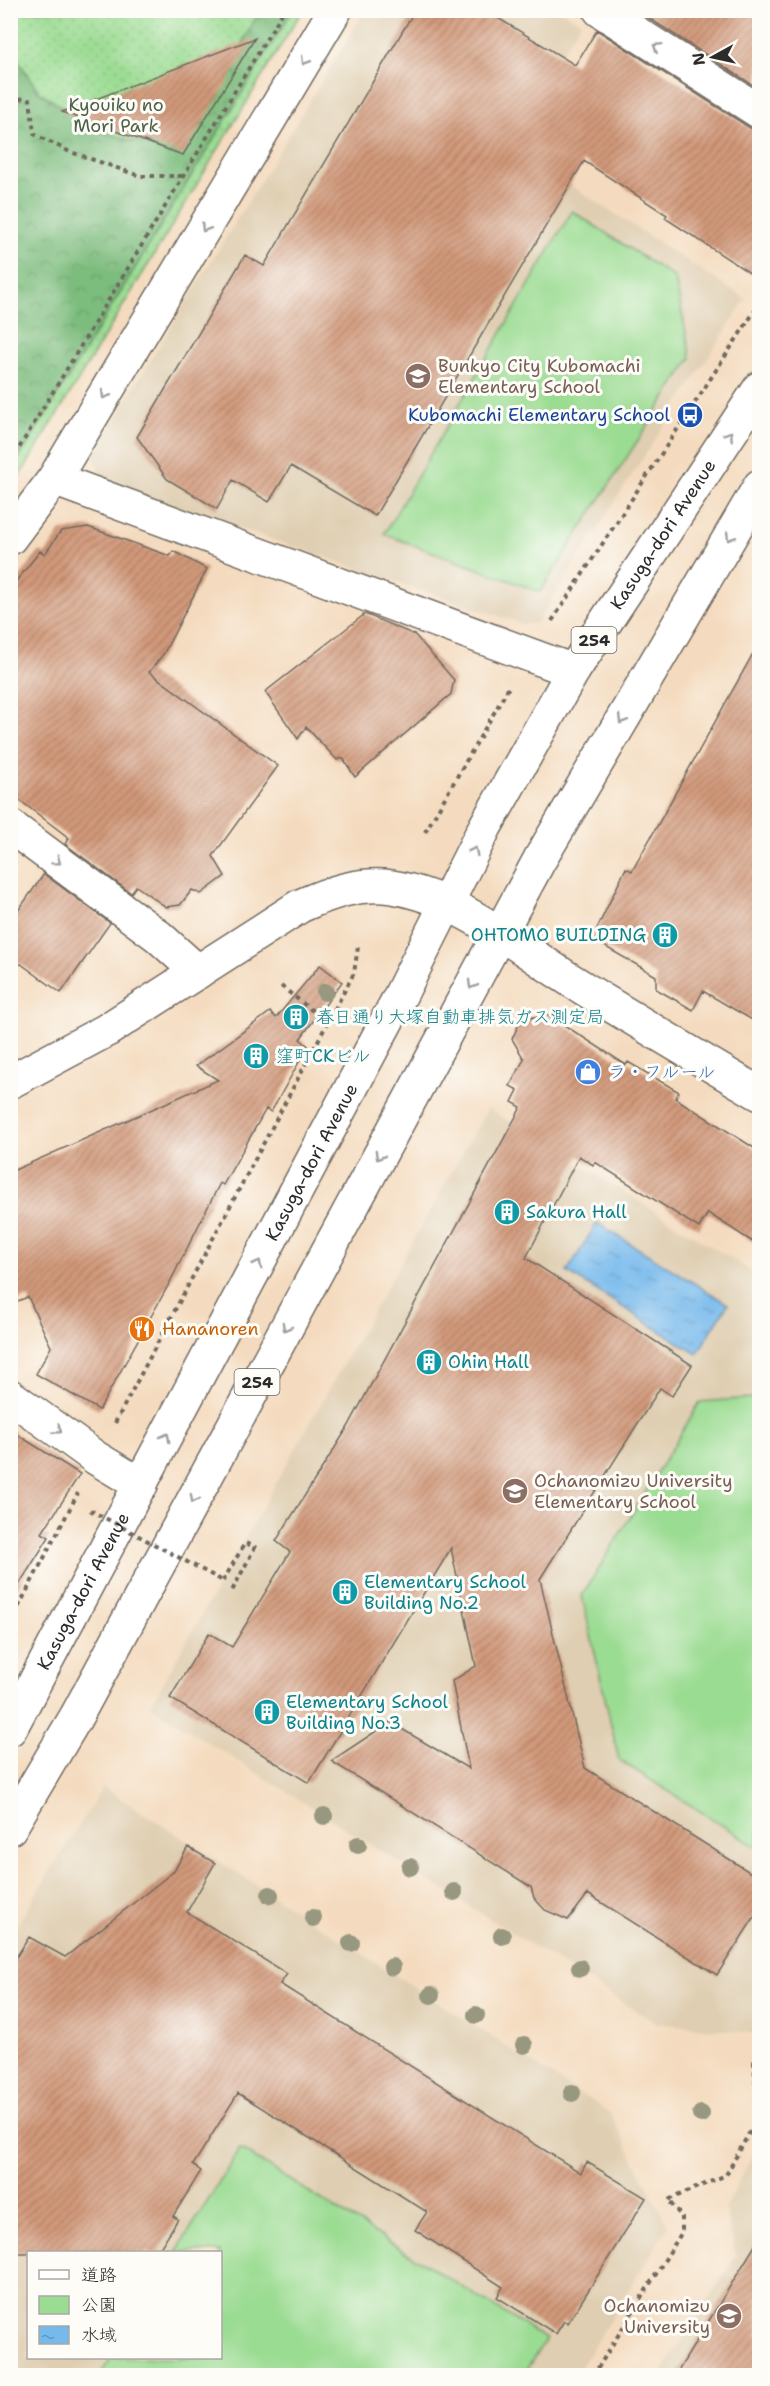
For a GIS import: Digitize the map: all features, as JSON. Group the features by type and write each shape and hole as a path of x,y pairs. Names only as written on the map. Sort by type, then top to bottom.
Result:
{"main road":[{"path":"10,538 54,479 335,10"},
{"path":"600,10 759,112"},
{"name":"Kasuga-dori Avenue","path":"10,1729 448,904 485,827 573,671 759,388"},
{"path":"54,479 573,671"},
{"name":"254","path":"10,1828 76,1717 550,842 759,486"},
{"path":"10,826 158,936 198,972"},
{"path":"10,1082 107,1030 300,906 327,894 376,885 448,904 501,934 599,998 759,1094"},
{"path":"10,1396 96,1458 141,1485"}],"path":[{"path":"10,463 284,10"},
{"path":"10,98 30,99 34,134 68,151 140,176 184,176"},
{"path":"425,832 530,654 759,303"},
{"path":"10,1623 354,973 358,947"},
{"path":"281,986 328,1023"},
{"path":"90,1510 223,1581 245,1544 255,1547 231,1592"},
{"path":"593,2376 681,2232 681,2217 668,2200 726,2175 751,2134 758,2117 754,2062 759,2061"}],"shaded area":[{"name":"Bunkyo City Kubomachi Elementary School","path":"365,11 562,11 581,22 507,144 746,299 537,622 525,625 104,483 93,454"},
{"name":"Ochanomizu University Elementary School","path":"488,1108 759,1276 759,2034 656,2023 150,1706"},
{"path":"103,1787 610,2113 668,2226 576,2375 11,2375 10,1936"},
{"name":"Ochanomizu University","path":"759,2143 759,2375 659,2376 736,2256 725,2208"}],"green space":[{"name":"Kyouiku no Mori Park","path":"11,11 302,11 26,466 11,487"},
{"path":"259,11 292,11 11,471 11,50 39,92 95,129 129,140 164,146 208,110"},
{"path":"572,211 675,278 691,358 540,592 384,534"},
{"path":"752,1398 760,1403 758,1848 619,1760 582,1596 700,1402"},
{"path":"240,2149 546,2339 523,2375 100,2375 110,2359 222,2359 222,2251 177,2251"}],"water":[{"path":"597,1223 728,1304 697,1354 567,1272"}],"building":[{"path":"415,10 485,10 575,65 597,30 750,128 759,131 759,279 665,218 667,215 584,161 375,516 291,466 269,502 233,480 217,509 167,479 137,437 245,255 264,266"},
{"path":"636,10 759,10 759,89"},
{"path":"255,38 183,155 62,112"},
{"path":"88,527 170,556 173,551 207,569 164,653 149,672 278,766 213,856 225,876 201,894 192,890 180,905 166,907 136,886 131,893 65,844 69,838 10,793 10,589 40,551 45,554 61,531"},
{"path":"365,614 415,635 454,680 451,694 355,777 343,758 337,760 306,727 298,739 265,692"},
{"path":"759,643 759,1024 703,991 693,1010 656,989 656,976 592,939 626,868 632,871"},
{"path":"44,874 110,923 61,993 21,964 10,964 10,922"},
{"path":"320,965 342,982 300,1039 308,1046 271,1112 266,1109 223,1185 220,1183 169,1284 99,1410 36,1374 51,1347 28,1297 10,1304 10,1172 218,1080 196,1066 270,1012 276,1018"},
{"path":"547,1014 626,1065 628,1062 679,1092 675,1098 759,1151 759,1246 708,1213 699,1228 595,1162 593,1165 579,1156 526,1258 692,1365 672,1396 660,1388 540,1579 585,1768 759,1878 759,1910 717,1975 588,1894 568,1920 545,1910 534,1898 531,1887 331,1761 390,1722 469,1769 452,1681 476,1666 451,1548 309,1783 170,1698 209,1633 232,1647 290,1552 276,1541 348,1427 521,1107 512,1102 518,1090 510,1086 524,1059 512,1039 521,1020"},
{"path":"10,1430 80,1474 42,1533 49,1537 10,1599"},
{"path":"188,1847 215,1863 187,1912 287,1974 280,1984 581,2173 587,2162 646,2198 568,2323 564,2321 556,2334 497,2297 503,2287 415,2230 427,2212 238,2093 193,2165 201,2171 173,2216 178,2219 158,2251 10,2253 10,1967 29,1937 65,1957 174,1871"},
{"path":"759,2239 759,2376 675,2376"}],"place":[{"name":"Bunkyo City Kubomachi Elementary School","path":"418,376"},
{"name":"Kubomachi Elementary School","path":"690,415"},
{"name":"OHTOMO BUILDING","path":"665,935"},
{"name":"春日通り大塚自動車排気ガス測定局","path":"296,1017"},
{"name":"窪町CKビル","path":"256,1056"},
{"name":"ラ・フルール","path":"588,1072"},
{"name":"Sakura Hall","path":"507,1212"},
{"name":"Hananoren","path":"142,1329"},
{"name":"Ohin Hall","path":"429,1362"},
{"name":"Ochanomizu University Elementary School","path":"515,1491"},
{"name":"Elementary School Building No.2","path":"345,1592"},
{"name":"Elementary School Building No.3","path":"267,1712"},
{"name":"Ochanomizu University","path":"729,2316"}]}
